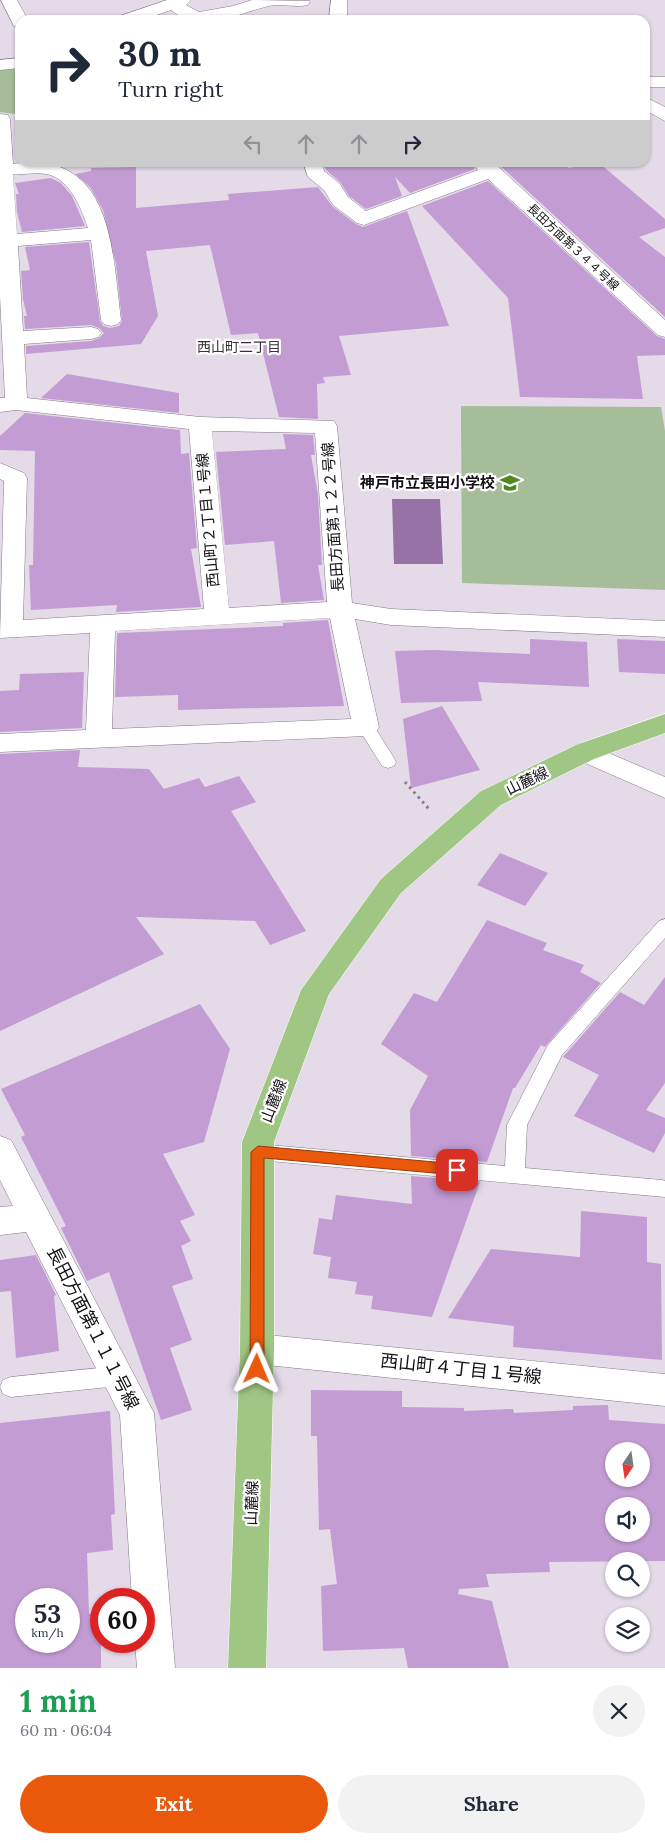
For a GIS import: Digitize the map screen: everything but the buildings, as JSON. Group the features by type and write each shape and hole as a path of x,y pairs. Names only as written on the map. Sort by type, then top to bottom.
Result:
{"main road":[{"name":"山麓線","path":"247,1668 257,1349 258,1142 316,990 391,886 491,798 585,752 665,723"}],"street":[{"path":"10,0 17,15"},
{"path":"213,15 236,11 269,0 302,1"},
{"path":"338,15 339,0"},
{"path":"140,15 178,2 193,15"},
{"path":"0,65 15,64"},
{"path":"650,82 665,82"},
{"path":"650,105 665,115"},
{"path":"1,119 9,246 12,338 8,404"},
{"path":"313,167 315,173 332,187 340,201 364,219 486,167"},
{"name":"長田方面第３４４号線","path":"486,167 665,332"},
{"path":"15,169 50,168 71,180 89,203 100,233 111,320"},
{"path":"9,246 100,233"},
{"path":"12,338 91,333"},
{"name":"長田方面第１２２号線","path":"8,404 200,424 326,426 340,609 391,617 665,629"},
{"name":"西山町２丁目１号線","path":"200,424 217,617"},
{"path":"0,470 16,478 5,630 340,609 366,727 0,743"},
{"path":"99,739 103,624"},
{"path":"585,752 665,788"},
{"name":"長田方面第１１１号線","path":"0,1149 137,1413 156,1668"},
{"path":"0,1222 36,1217"},
{"name":"西山町４丁目１号線","path":"257,1349 665,1390"}],"lane":[{"path":"366,727 388,762"},
{"path":"515,1175 516,1126 554,1050 665,926"},
{"path":"258,1152 662,1189"},
{"path":"11,1387 119,1376"}],"path":[{"path":"388,762 429,809"}],"green space":[{"path":"15,67 15,114 0,112 0,68"},
{"path":"461,406 661,407 665,431 665,590 462,583"}],"shaded area":[{"path":"392,499 440,499 443,564 394,564"}],"place":[{"name":"神戸市立長田小学校","path":"510,483"}],"district":[{"name":"西山町二丁目","path":"239,347"}],"route":[{"path":"257,1369 258,1152 457,1170"}]}
